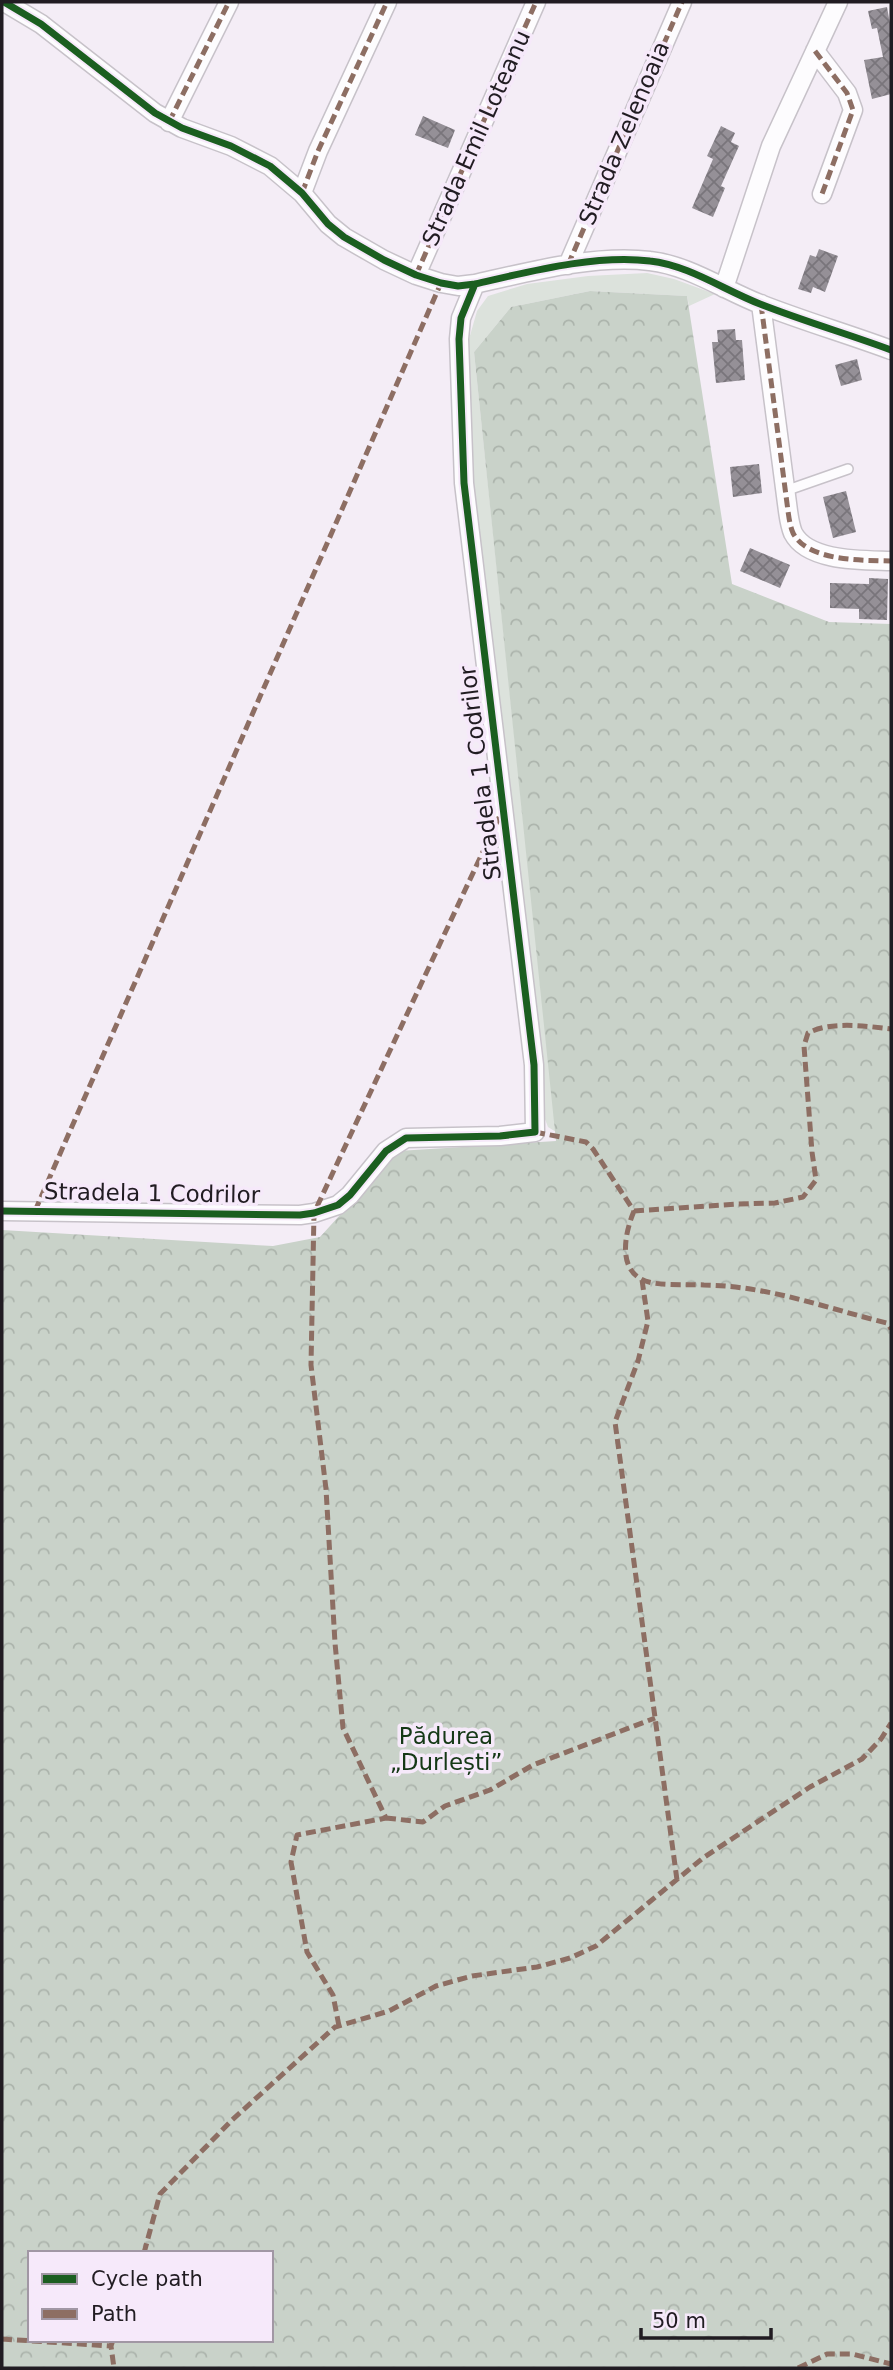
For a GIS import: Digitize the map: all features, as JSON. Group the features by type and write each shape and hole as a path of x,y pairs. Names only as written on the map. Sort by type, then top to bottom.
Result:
{"street":[{"path":"4,2 41,24 137,101 169,122 255,156 302,192 328,225 344,237 416,275 458,286 568,265 648,260 670,264 761,304 891,350"},
{"path":"169,122 229,2"},
{"path":"302,192 318,150 387,2"},
{"name":"Strada Emil Loteanu","path":"416,275 536,2"},
{"name":"Strada Zelenoaia","path":"568,265 682,2"},
{"path":"724,288 771,146 838,2"},
{"path":"815,51 847,93 853,110 822,194"},
{"name":"Stradela 1 Codrilor","path":"2,1211 314,1213 338,1205 350,1195 386,1151 406,1138 500,1136 535,1132 534,1065 464,483 459,339 461,318 475,284"},
{"path":"761,304 791,527 798,540 814,551 850,559 891,561"}],"lane":[{"path":"785,491 848,470"}],"shaded area":[{"path":"647,273 674,279 715,294 689,306 687,296 590,291 511,307 474,352 556,1132 548,1127 543,1114 467,463 469,339 477,311 488,296 527,284 588,276"}],"green space":[{"name":"Pădurea „Durlești”","path":"590,291 687,296 732,584 829,622 891,624 891,2368 2,2368 2,1230 273,1246 320,1237 398,1151 556,1141 474,352 511,307"}],"building":[{"path":"887,7 891,29 891,94 872,99 864,60 883,57 877,28 872,29 868,11"},
{"path":"423,116 455,130 448,148 415,135"},
{"path":"721,126 735,133 731,142 739,146 721,186 725,188 713,217 692,208 713,159 707,156"},
{"path":"819,249 838,256 825,292 813,287 811,293 798,289 810,255 816,257"},
{"path":"735,329 736,340 742,340 745,380 716,383 712,342 718,342 717,330"},
{"path":"857,359 862,380 841,386 835,365"},
{"path":"759,464 762,493 733,497 730,467"},
{"path":"846,491 856,532 833,538 823,497"},
{"path":"750,548 790,565 780,588 740,571"},
{"path":"869,578 888,579 887,620 859,619 859,609 830,608 830,583 869,584"}],"marked path":[{"path":"169,122 229,2"},
{"path":"302,193 318,151 387,2"},
{"path":"416,275 536,2"},
{"path":"568,265 682,2"},
{"path":"815,51 847,93 853,110 822,194"},
{"path":"35,1211 441,283"},
{"path":"761,304 793,533 800,542 823,554 837,558 891,561"},
{"path":"339,2026 333,1995 307,1952 291,1862 297,1835 386,1818 343,1728 326,1489 311,1365 314,1213 502,811"},
{"path":"634,1211 775,1203 803,1197 816,1180 804,1046 808,1033 838,1026 891,1029"},
{"path":"535,1132 586,1142 634,1211"},
{"path":"634,1211 626,1237 626,1257 633,1273 647,1282 752,1289 887,1323 891,1329"},
{"path":"642,1280 648,1321 638,1361 615,1422 677,1880"},
{"path":"386,1818 423,1822 445,1806 490,1790 533,1765 655,1718"},
{"path":"145,2251 160,2194 232,2120 335,2027 389,2011 436,1986 472,1976 537,1967 570,1958 596,1946 703,1858 810,1787 862,1759 881,1739 891,1723"},
{"path":"2,2339 28,2341"},
{"path":"49,2342 111,2346"},
{"path":"112,2342 114,2368"},
{"path":"798,2368 827,2354 852,2354 891,2364"}],"cycle path":[{"path":"4,2 41,24 155,113 182,128 231,146 270,166 302,193 328,224 344,237 416,275 458,286 475,284"},
{"path":"2,1211 314,1213 338,1205 350,1195 386,1151 406,1138 500,1136 535,1132 534,1065 464,483 459,339 461,318 475,284 585,262 629,259 664,263 760,304 891,350"}]}
